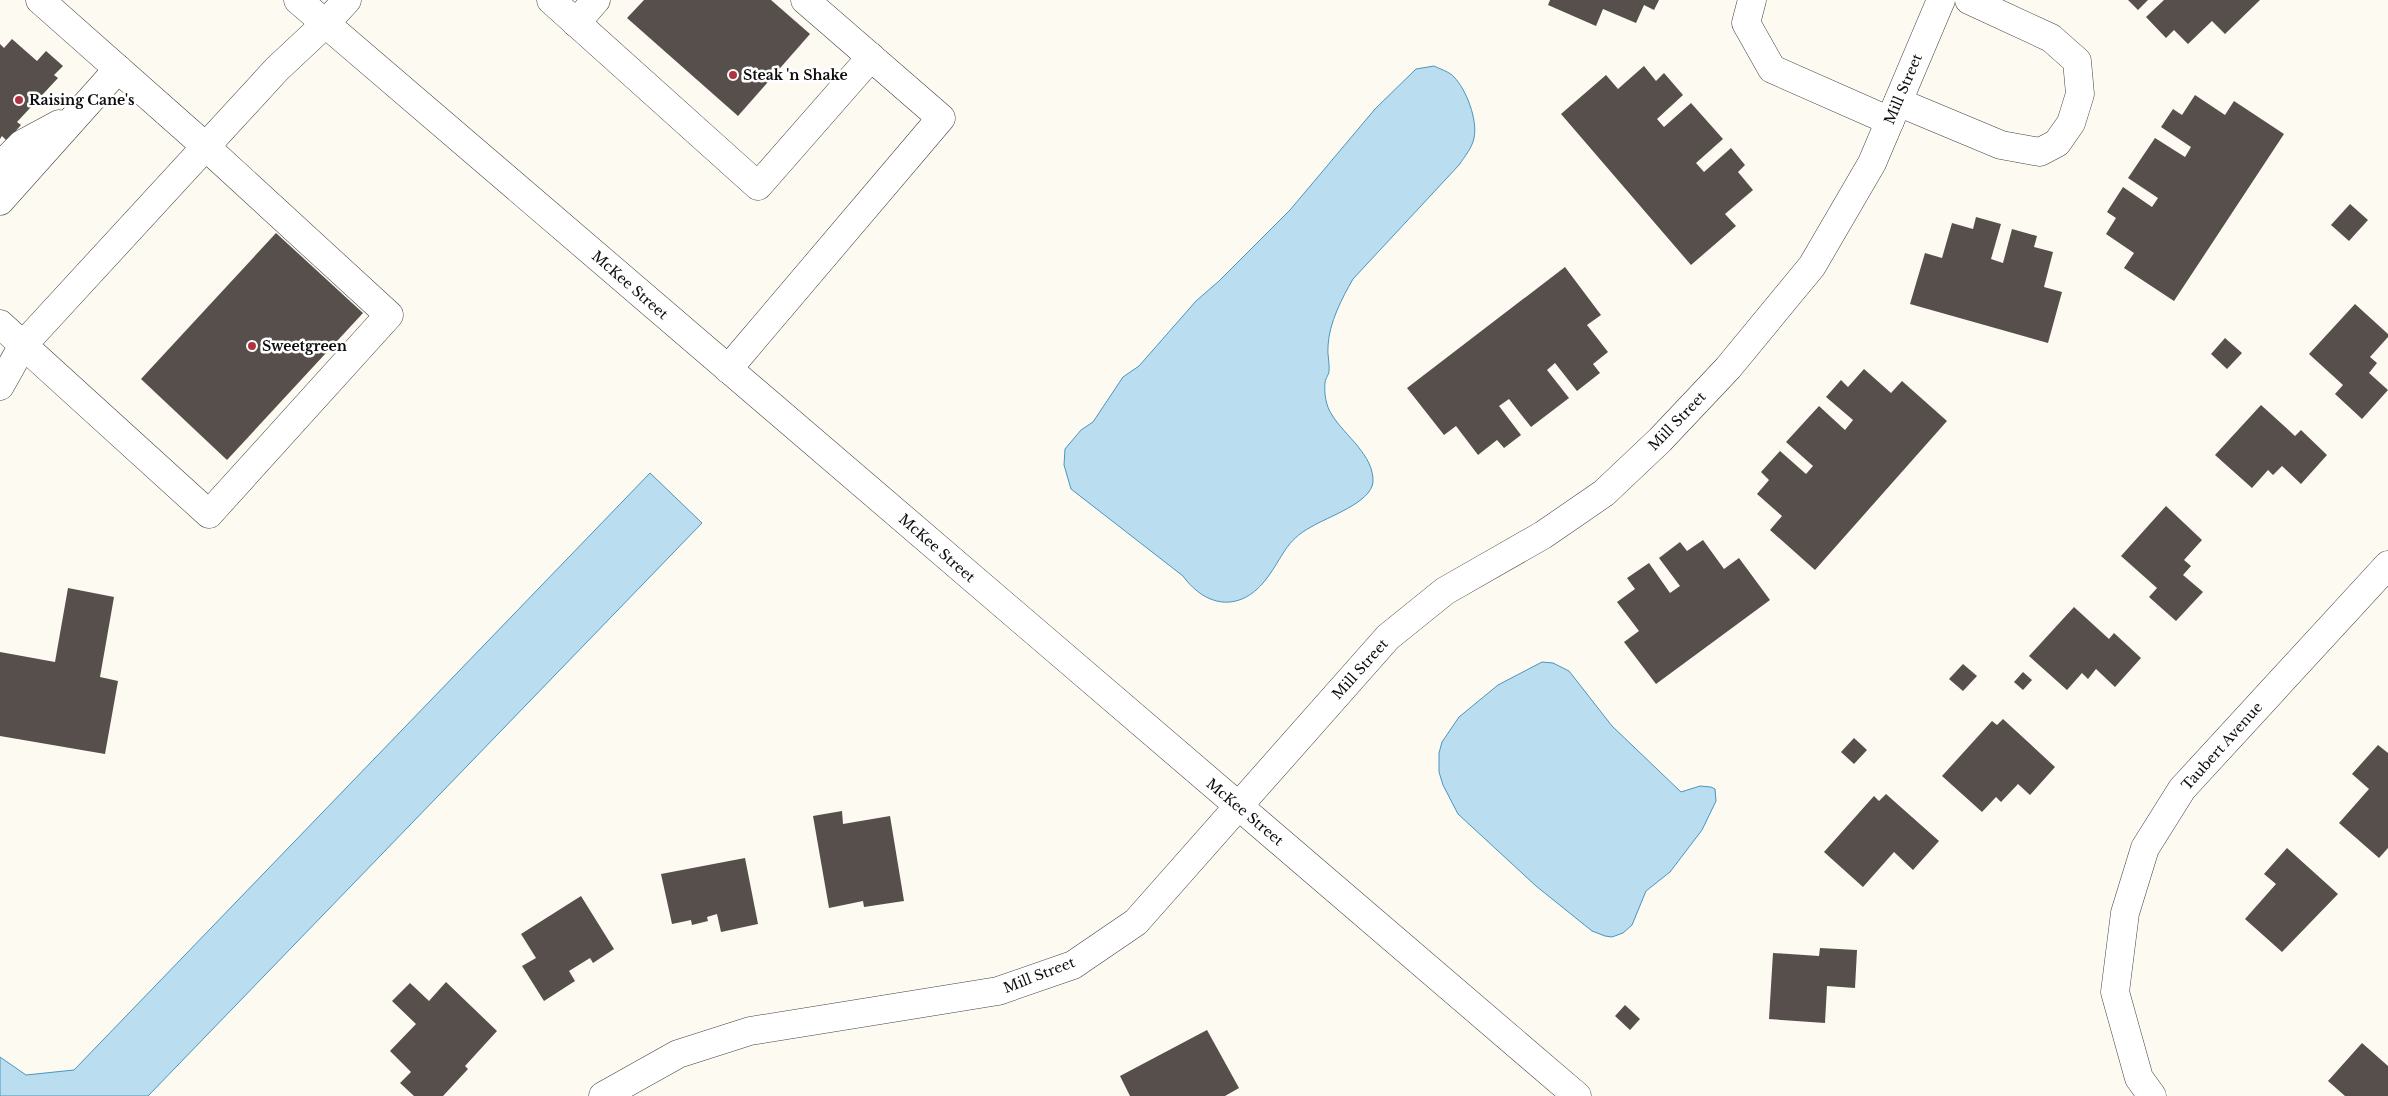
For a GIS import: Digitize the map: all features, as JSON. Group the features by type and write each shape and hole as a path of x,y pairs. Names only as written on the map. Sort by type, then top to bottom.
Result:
{"street":[{"path":"0,324 209,514 389,315 205,146 40,0"},
{"name":"McKee Street","path":"298,0 1577,1096"},
{"path":"0,386 23,345 277,68 325,24 346,0"},
{"path":"551,0 758,186 871,57"},
{"path":"576,22 596,0"},
{"path":"728,368 941,118 805,0"},
{"path":"1752,0 1746,23 1772,69 1894,112 2001,145 2040,152 2057,143 2070,123 2080,94 2077,61 2051,38 1969,0"},
{"name":"Mill Street","path":"603,1096 678,1054 750,1031 998,991 1072,965 1136,922 1388,637 1445,591 1543,535 1604,493 1660,440 1728,368 1812,266 1872,164 1894,112 1933,2"},
{"path":"0,200 118,69"},
{"path":"0,166 22,144 77,115"},
{"name":"Taubert Avenue","path":"2152,1096 2139,1078 2115,992 2125,913 2145,848 2182,789 2388,565"}],"water":[{"path":"1434,66 1452,75 1463,89 1473,114 1475,131 1473,142 1459,165 1353,279 1337,311 1329,337 1329,372 1325,380 1327,404 1332,415 1358,446 1369,463 1373,482 1370,490 1357,503 1302,532 1295,538 1267,578 1247,597 1225,602 1214,600 1192,587 1183,576 1071,489 1064,465 1065,449 1081,430 1093,422 1123,377 1139,366 1196,301 1219,281 1290,210 1375,109 1416,69"},
{"path":"650,473 702,523 148,1096 0,1096 0,1057 26,1075 74,1070"},
{"path":"1542,662 1553,663 1569,671 1612,726 1681,792 1700,786 1715,789 1716,801 1702,830 1670,872 1646,891 1632,925 1623,933 1612,937 1592,931 1536,886 1458,814 1443,785 1439,772 1439,753 1442,742 1459,717 1498,685"}],"building":[{"name":"Steak 'n Shake","path":"644,0 771,0 810,34 738,116 627,18"},
{"path":"1550,0 1659,0 1654,10 1644,5 1636,23 1603,9 1596,26 1548,5"},
{"path":"2128,0 2148,0 2138,10"},
{"path":"2164,0 2260,0 2225,34 2212,21 2188,44 2174,30 2166,38 2146,17"},
{"name":"Raising Cane's","path":"12,39 37,61 46,51 63,66 54,75 58,78 17,122 21,125 7,141 2,136 0,139 0,44 4,48"},
{"path":"1644,66 1656,81 1664,73 1683,95 1657,119 1664,127 1691,103 1723,139 1696,163 1704,172 1731,148 1745,165 1738,172 1753,190 1725,214 1736,226 1691,265 1561,114 1606,75 1618,89"},
{"path":"2195,95 2225,115 2234,101 2284,134 2174,301 2124,268 2134,253 2106,234 2116,218 2107,212 2123,187 2152,207 2158,198 2128,178 2155,138 2185,157 2191,147 2161,127 2173,109 2182,115"},
{"path":"2350,204 2368,220 2349,241 2331,225"},
{"path":"1976,217 2001,224 1991,259 2003,263 2012,229 2037,236 2034,247 2053,252 2044,287 2062,292 2048,343 1910,304 1925,253 1942,258 1952,223 1973,229"},
{"name":"Sweetgreen","path":"276,233 363,313 227,460 141,379"},
{"path":"1565,267 1601,315 1587,325 1608,352 1593,364 1600,373 1577,391 1555,363 1547,370 1569,398 1531,427 1509,399 1499,406 1521,435 1504,448 1497,440 1478,455 1456,426 1444,435 1407,388"},
{"path":"2355,304 2388,334 2388,337 2370,357 2377,363 2369,373 2388,390 2362,419 2335,394 2343,385 2309,354"},
{"path":"2225,338 2242,353 2227,369 2211,354"},
{"path":"1864,369 1891,393 1902,381 1947,421 1815,570 1770,530 1782,516 1757,494 1769,480 1761,472 1780,451 1806,474 1813,466 1786,442 1819,406 1845,430 1853,420 1826,397 1841,380 1848,387"},
{"path":"2261,405 2295,436 2301,430 2327,455 2301,484 2282,466 2273,475 2268,470 2252,488 2215,455"},
{"path":"2166,506 2202,540 2184,560 2191,566 2183,575 2203,592 2176,621 2149,597 2157,588 2121,556"},
{"path":"1703,540 1724,569 1739,558 1770,600 1656,684 1624,642 1639,631 1617,602 1635,589 1627,578 1649,563 1670,593 1680,586 1659,558 1680,542 1687,551"},
{"path":"68,588 114,597 100,677 118,681 105,754 0,736 0,652 55,662"},
{"path":"2074,607 2109,639 2114,633 2141,658 2115,687 2096,669 2088,679 2082,673 2067,690 2029,656"},
{"path":"1963,664 1977,676 1963,691 1949,679"},
{"path":"2023,672 2032,680 2023,690 2014,682"},
{"path":"2003,719 2055,767 2030,795 2018,784 2001,802 1996,797 1982,812 1942,776 1992,721 1997,725"},
{"path":"1854,738 1867,750 1854,764 1841,752"},
{"path":"2378,745 2388,753 2388,848 2379,858 2339,823 2369,789 2352,774"},
{"path":"1886,794 1939,841 1913,870 1894,852 1863,887 1824,852 1874,796 1879,801"},
{"path":"842,811 843,824 890,816 904,901 864,907 863,901 829,908 813,816"},
{"path":"2287,848 2338,894 2282,952 2245,919 2276,884 2264,874"},
{"path":"745,858 758,924 721,932 717,914 707,917 708,921 692,925 691,920 672,924 661,874"},
{"path":"581,896 614,949 593,963 590,958 569,971 575,981 544,1001 522,966 536,958 521,934"},
{"path":"1820,948 1857,950 1855,988 1827,986 1825,1023 1769,1019 1773,953 1819,956"},
{"path":"446,982 497,1031 465,1066 468,1069 443,1096 414,1096 400,1083 411,1072 390,1051 416,1024 392,1001 410,983 429,1001"},
{"path":"1625,1005 1640,1019 1630,1030 1615,1016"},
{"path":"1207,1030 1239,1088 1225,1096 1130,1096 1120,1076"},
{"path":"2362,1043 2388,1066 2388,1096 2345,1096 2328,1081"}],"place":[{"name":"Steak 'n Shake","path":"733,75"},
{"name":"Raising Cane's","path":"19,100"},
{"name":"Sweetgreen","path":"252,346"}]}
